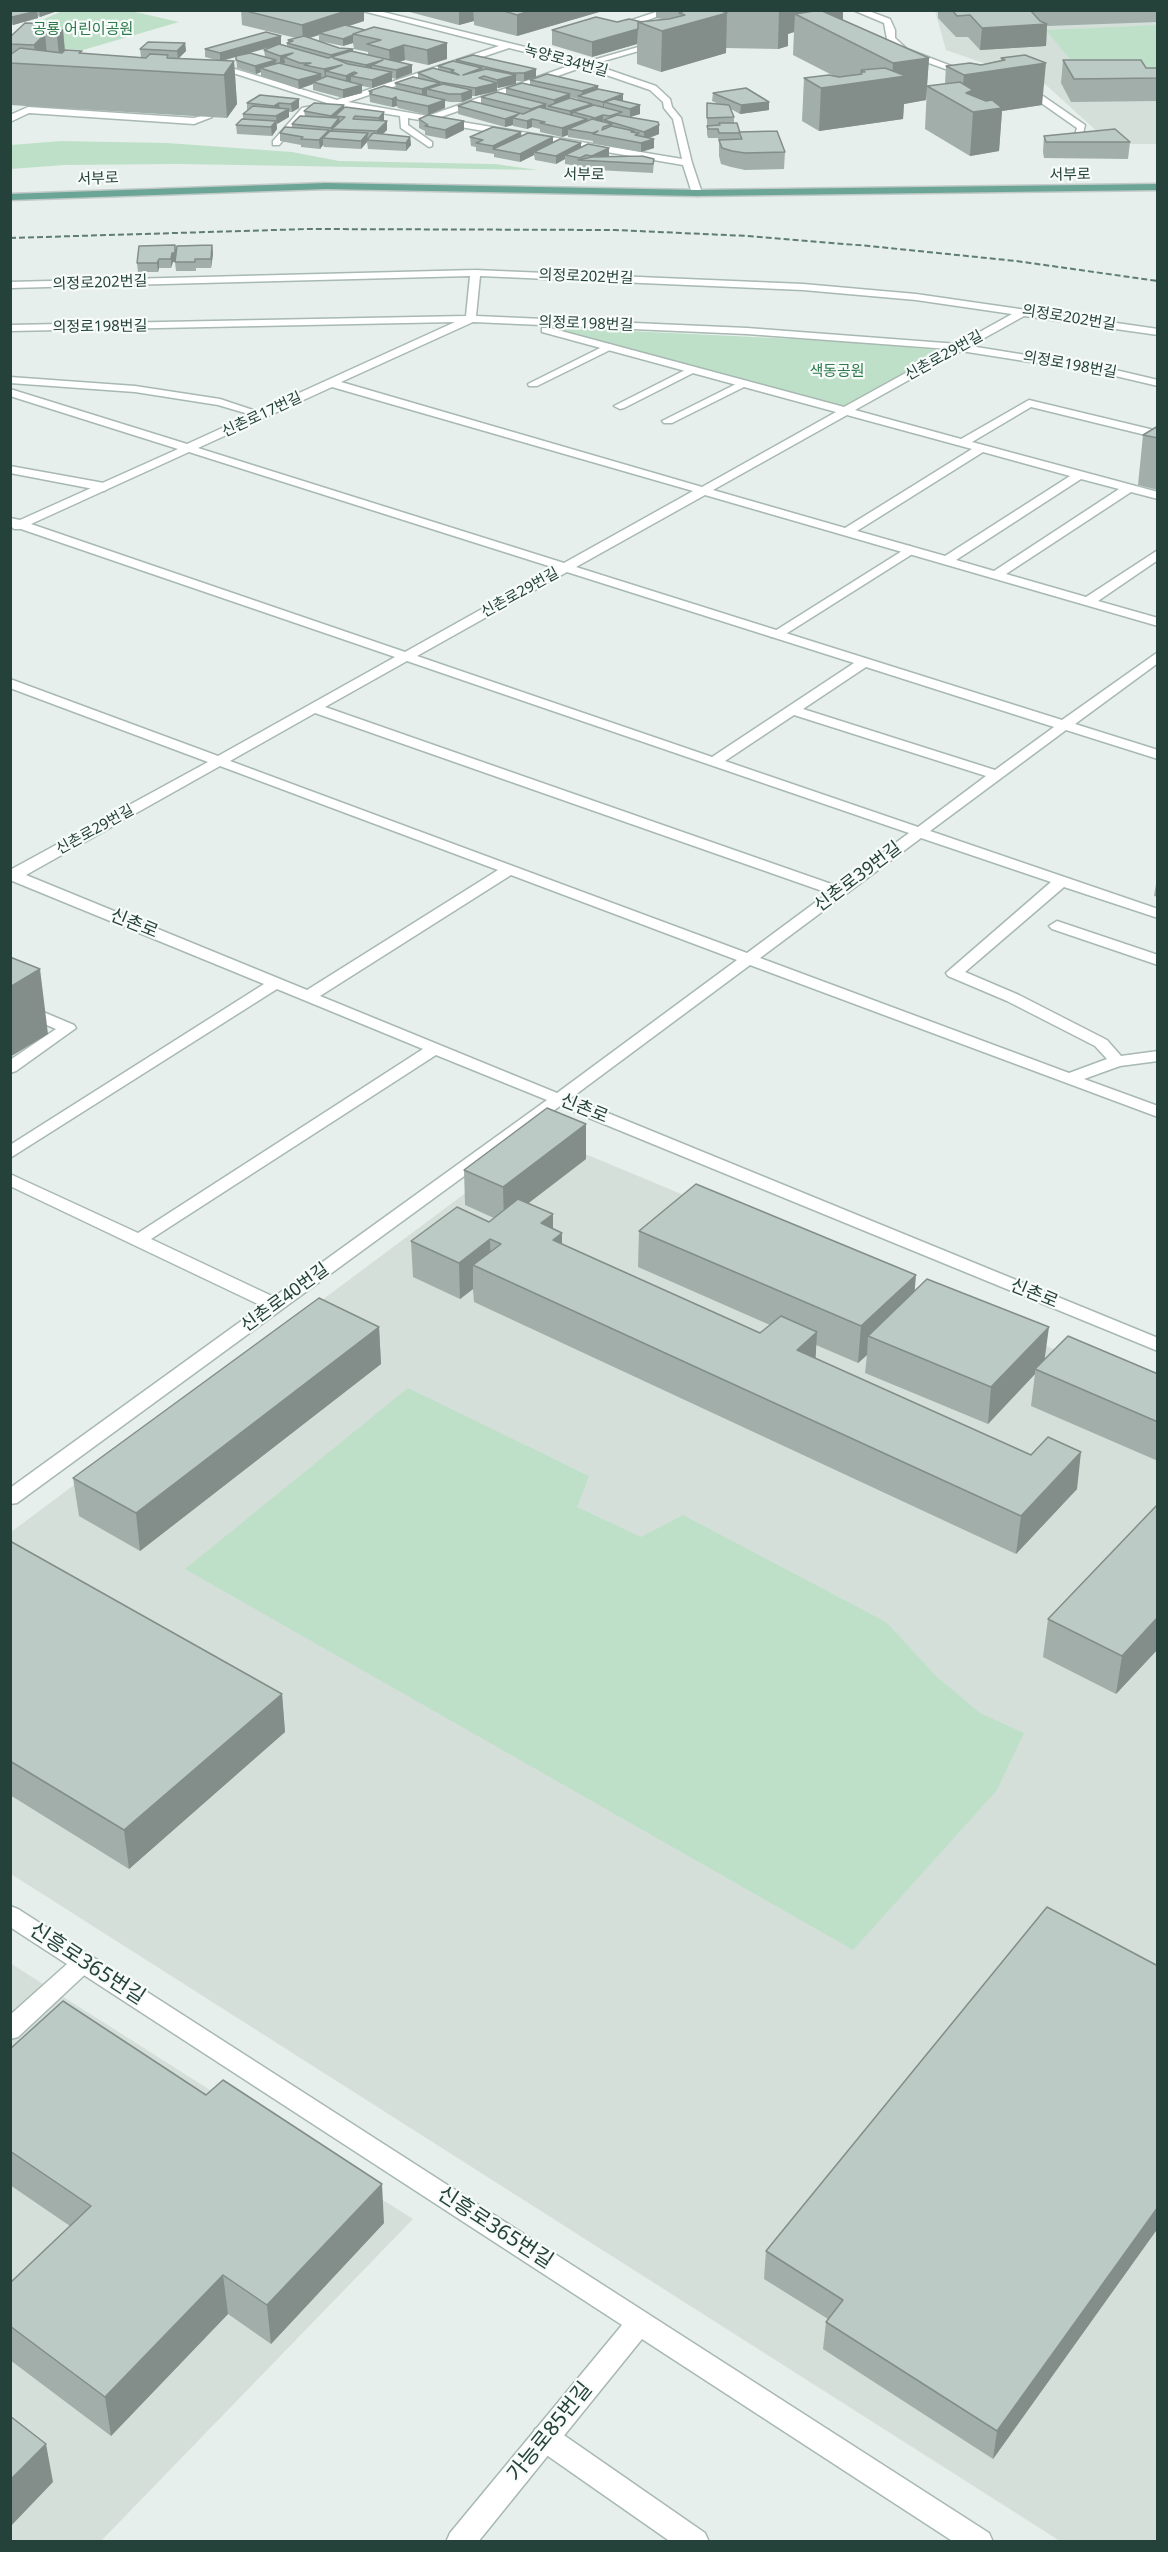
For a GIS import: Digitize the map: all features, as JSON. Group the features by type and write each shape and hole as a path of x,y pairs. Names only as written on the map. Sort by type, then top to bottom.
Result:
{"main road":[{"name":"서부로","path":"10,197 326,186 697,193 1158,187"}],"street":[{"name":"녹양로34번길","path":"363,10 583,64 652,88 667,101 668,108 677,118 687,163 697,193"},
{"path":"643,34 633,32 629,24 671,10"},
{"path":"857,10 887,21 891,30 891,39 904,51 975,77"},
{"path":"428,118 583,64 672,41 653,37"},
{"path":"276,143 305,110 338,103 507,46"},
{"path":"205,62 234,73 338,103 687,163"},
{"path":"1006,87 1040,98 1082,127 1079,136 1068,144"},
{"path":"10,119 28,110 194,122 208,117"},
{"path":"404,116 404,126 429,144"},
{"path":"471,319 476,273"},
{"name":"의정로202번길","path":"10,285 476,273 627,278 803,287 916,297 1158,332"},
{"name":"신촌로29번길","path":"12,875 1025,311"},
{"name":"의정로198번길","path":"10,328 471,319 747,331 960,348 1107,371 1158,382"},
{"name":"신촌로17번길","path":"14,525 105,487 471,319"},
{"path":"516,321 1158,496"},
{"path":"533,384 608,347"},
{"path":"620,406 691,370"},
{"path":"10,380 135,389 220,402 262,415"},
{"path":"331,383 1158,622"},
{"path":"668,421 742,384"},
{"path":"10,392 1158,755"},
{"path":"962,443 1029,403 1158,435"},
{"path":"847,532 982,448"},
{"path":"10,469 105,487"},
{"path":"946,561 1078,475"},
{"path":"996,575 1129,488"},
{"path":"14,525 1158,914"},
{"path":"776,634 910,550"},
{"path":"1089,602 1158,554"},
{"name":"신촌로39번길","path":"559,1099 1158,656"},
{"path":"714,762 865,662"},
{"path":"10,683 1158,1112"},
{"path":"314,708 839,892"},
{"path":"792,710 997,775"},
{"path":"309,996 509,870"},
{"name":"신촌로","path":"12,875 1158,1345"},
{"path":"1062,881 954,973 1013,998 1101,1043 1118,1061"},
{"path":"1058,926 1158,960"},
{"path":"10,1153 276,983"},
{"path":"10,1003 68,1028 10,1068"},
{"path":"137,1241 436,1048"},
{"path":"1068,1079 1118,1061 1158,1056"},
{"name":"신촌로40번길","path":"10,1498 559,1099"},
{"path":"10,1179 275,1305"},
{"name":"신흥로365번길","path":"10,1915 979,2541"},
{"path":"10,2030 84,1962"},
{"name":"가능로85번길","path":"460,2541 640,2322"},
{"path":"545,2438 695,2541"}],"shaded area":[{"path":"935,11 1157,11 1157,144 1111,144 1046,85 946,50"},
{"path":"542,1136 1157,1392 1157,2541 1060,2541 11,1874 11,1532"},
{"path":"10,1963 413,2219 101,2541 11,2541"}],"green space":[{"name":"공룡 어린이공원","path":"62,11 131,11 179,22 83,50 27,47 20,30"},
{"path":"1157,25 1157,80 1087,80 1046,30"},
{"path":"61,141 167,143 292,152 339,161 495,164 538,170 179,164 64,165 11,169 11,145"},
{"name":"색동공원","path":"546,327 836,341 950,351 844,407"},
{"path":"408,1388 589,1476 577,1507 641,1537 683,1515 886,1622 937,1677 980,1713 1024,1733 997,1790 853,1950 185,1569"}],"building":[{"path":"10,10 36,10 37,11 10,17"},
{"path":"242,10 349,10 302,25"},
{"path":"501,10 532,10 517,15"},
{"path":"687,10 719,10 727,13 662,31 638,22 669,19 685,15 679,13"},
{"path":"820,10 929,58 893,63 795,14"},
{"path":"952,10 1030,10 1040,21 1047,24 982,28 970,15 957,16"},
{"path":"596,17 617,22 629,19 642,22 638,22 638,29 592,42 552,30"},
{"path":"25,23 51,24 46,29 63,30 57,35 45,34 34,45 10,44 10,37"},
{"path":"345,25 365,30 343,39 319,33"},
{"path":"374,27 447,43 427,50 404,45 389,50 367,44 381,40 353,34"},
{"path":"266,32 281,36 220,53 205,49"},
{"path":"304,36 339,48 353,49 331,55 287,43 293,41 288,40"},
{"path":"148,42 185,43 177,51 140,49"},
{"path":"279,44 328,58 351,51 412,65 396,70 372,65 383,60 366,65 333,58 348,64 392,72 372,80 351,76 357,73 354,72 346,76 326,71 342,65 324,69 304,65 311,63 300,63 284,57 293,53 280,56 264,50"},
{"path":"20,48 62,53 65,50 146,58 150,54 168,55 167,58 234,61 224,75 10,63 10,55"},
{"path":"250,53 276,60 255,66 236,60 236,56"},
{"path":"473,55 536,69 524,73 512,73 456,60"},
{"path":"1025,55 1046,63 964,75 946,66 970,63 981,65 1005,60 1001,58"},
{"path":"1063,60 1141,60 1146,68 1158,68 1158,78 1074,79"},
{"path":"453,61 482,68 463,75 486,69 516,75 497,80 484,76 479,78 497,83 475,88 440,82 418,73 433,68 459,75 451,71 454,70 438,66"},
{"path":"279,63 321,74 298,80 260,68"},
{"path":"885,68 906,76 821,88 804,78 829,75 839,77 865,72 861,70"},
{"path":"547,74 598,86 582,91 530,80"},
{"path":"327,76 362,85 343,90 313,82"},
{"path":"413,77 440,83 422,89 395,83"},
{"path":"960,82 973,90 966,93 986,101 992,100 1002,108 973,112 927,86"},
{"path":"522,83 570,94 554,100 506,88"},
{"path":"443,84 472,90 461,94 449,94 427,89"},
{"path":"384,86 445,100 428,106 397,100 396,97 392,99 370,94 372,92 369,91"},
{"path":"746,88 769,102 741,105 713,93"},
{"path":"598,89 623,94 603,102 578,96"},
{"path":"497,92 546,104 531,109 481,97"},
{"path":"260,95 299,99 291,104 279,103 274,106 247,103"},
{"path":"570,98 592,104 570,111 548,106"},
{"path":"614,99 640,105 630,109 604,102"},
{"path":"471,101 523,114 539,107 587,119 562,128 532,119 527,121 513,118 519,114 505,119 458,106"},
{"path":"314,103 344,105 331,116 304,111"},
{"path":"707,103 729,105 734,117 707,118"},
{"path":"594,105 622,112 595,118 573,112"},
{"path":"253,106 289,109 276,116 243,114"},
{"path":"345,107 384,112 379,118 355,116 353,119 387,121 377,131 332,129 345,117 335,116"},
{"path":"428,115 464,121 445,130 425,126 428,125 419,119"},
{"path":"617,115 658,122 659,125 644,132 604,120"},
{"path":"300,116 339,118 331,128 292,124"},
{"path":"242,119 276,121 271,127 236,125"},
{"path":"592,119 612,124 603,127 602,130 611,126 634,131 631,132 639,133 635,135 654,139 641,143 593,134 598,131 593,133 568,129"},
{"path":"719,123 737,123 740,133 719,133 718,129 708,129 707,126 720,125"},
{"path":"285,127 329,130 319,140 301,139 303,137 280,133"},
{"path":"493,127 521,132 493,146 476,143 483,140 470,137"},
{"path":"1115,129 1130,142 1046,142 1044,136"},
{"path":"330,131 368,133 361,141 323,138"},
{"path":"777,131 785,152 732,151 722,148 719,140 742,139 739,132"},
{"path":"373,133 410,137 406,143 367,140"},
{"path":"528,133 553,137 520,154 493,149"},
{"path":"560,139 581,143 556,156 534,152"},
{"path":"588,144 609,148 592,156 586,155 580,158 565,155"},
{"path":"642,156 654,159 653,164 578,160 592,157"},
{"path":"175,245 175,253 172,253 171,259 159,259 157,263 137,263 139,246"},
{"path":"212,245 211,259 175,262 177,246"},
{"path":"1158,426 1158,438 1143,435"},
{"path":"10,957 40,969 10,987"},
{"path":"547,1108 586,1124 503,1187 464,1170"},
{"path":"696,1184 916,1275 861,1326 639,1231"},
{"path":"518,1199 553,1214 541,1223 562,1233 553,1240 760,1333 781,1316 817,1332 797,1350 1031,1455 1048,1437 1081,1452 1021,1516 473,1265 501,1244 490,1239 459,1263 411,1241 457,1207 489,1222"},
{"path":"927,1279 1049,1327 991,1387 868,1336"},
{"path":"319,1298 379,1327 136,1513 73,1478"},
{"path":"1068,1336 1158,1374 1158,1422 1035,1369"},
{"path":"1158,1504 1158,1617 1122,1656 1048,1619"},
{"path":"10,1541 282,1694 124,1830 10,1761"},
{"path":"1047,1907 1158,1966 1158,2207 997,2431 826,2322 843,2300 766,2251"},
{"path":"63,2001 206,2095 223,2080 382,2184 267,2305 223,2275 105,2397 10,2326 10,2283 91,2206 10,2151 10,2049"},
{"path":"10,2416 46,2444 10,2480"}],"railway":[{"path":"10,238 308,229 615,230 748,236 869,246 1016,261 1158,281"}]}
